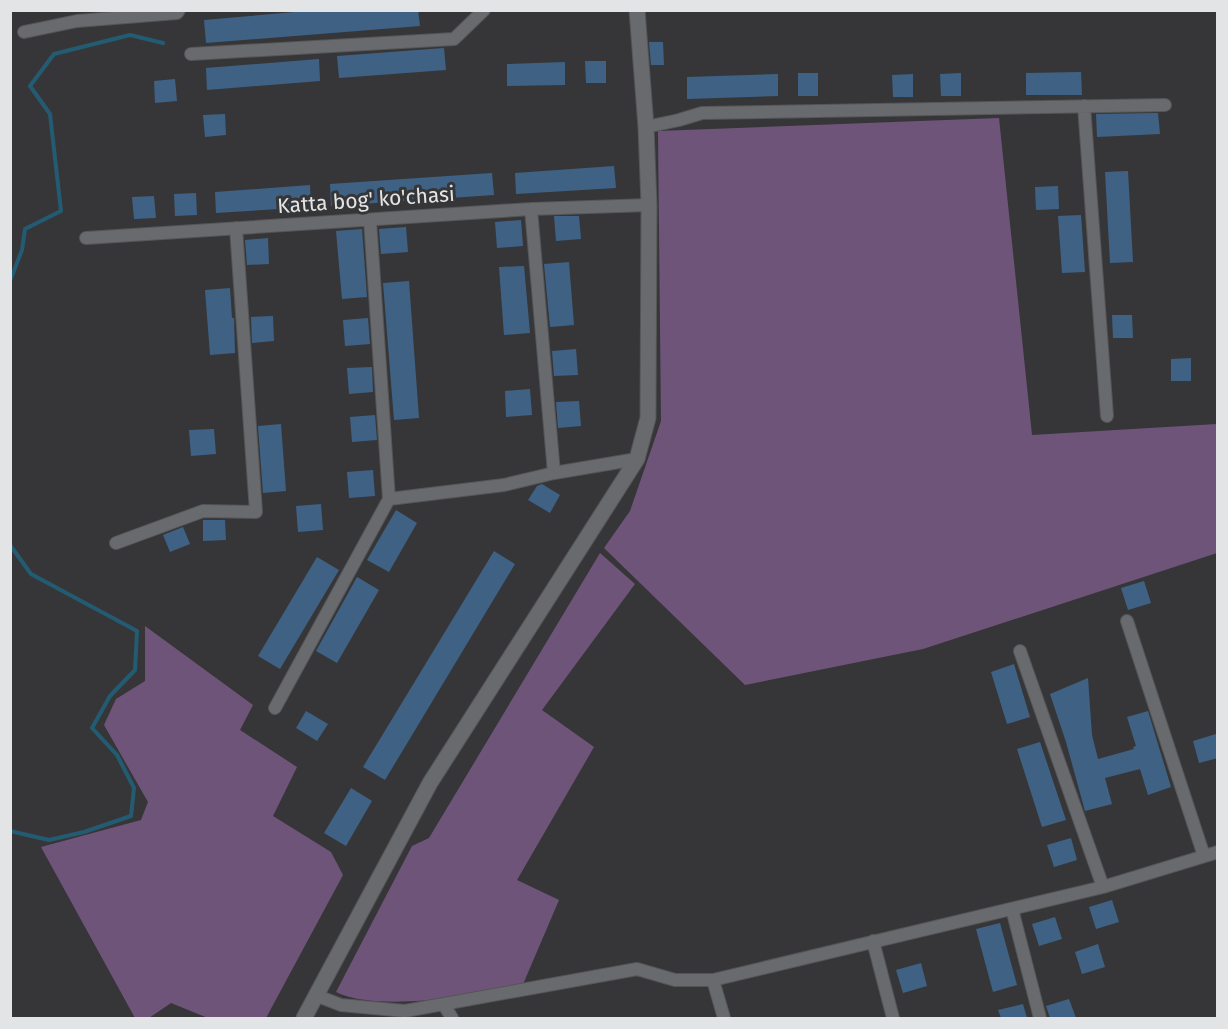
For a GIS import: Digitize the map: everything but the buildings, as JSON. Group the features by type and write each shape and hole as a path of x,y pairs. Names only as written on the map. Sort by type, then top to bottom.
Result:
{"main road":[{"path":"304,1018 430,783 637,459 648,418 649,205 638,10"}],"street":[{"path":"24,32 77,21 177,13 179,10"},
{"path":"191,54 454,39 484,10"},
{"path":"646,127 702,113 1165,105"},
{"path":"1084,106 1107,416"},
{"name":"Katta bog' ko'chasi","path":"86,238 531,210 649,205"},
{"path":"531,210 554,473"},
{"path":"275,708 389,499 370,220"},
{"path":"116,543 203,511 256,512 236,228"},
{"path":"389,499 504,485 554,473 637,459"},
{"path":"1127,621 1203,856"},
{"path":"1020,651 1103,886"},
{"path":"315,995 341,1005 405,1011 637,969 675,980 713,980 1103,886 1218,852"},
{"path":"1012,909 1040,1018"},
{"path":"873,941 893,1018"},
{"path":"713,980 724,1018"},
{"path":"444,1005 452,1018"}],"shaded area":[{"path":"999,118 1032,435 1217,424 1217,553 923,649 745,685 604,548 630,511 661,421 658,131"},
{"path":"600,553 635,584 542,710 594,747 517,880 559,900 521,989 401,1002 354,998 336,992 412,846 429,838"},
{"path":"145,626 253,705 240,730 297,767 273,816 331,852 343,875 266,1018 208,1018 171,1003 149,1018 135,1018 41,847 141,820 148,802 104,725 116,699 145,681"}],"waterway":[{"path":"10,281 22,250 25,229 61,211 50,114 30,86 54,54 130,35 163,43"},
{"path":"10,545 31,574 137,631 135,670 110,696 92,728 117,755 134,788 131,816 84,832 49,840 10,831"}]}
